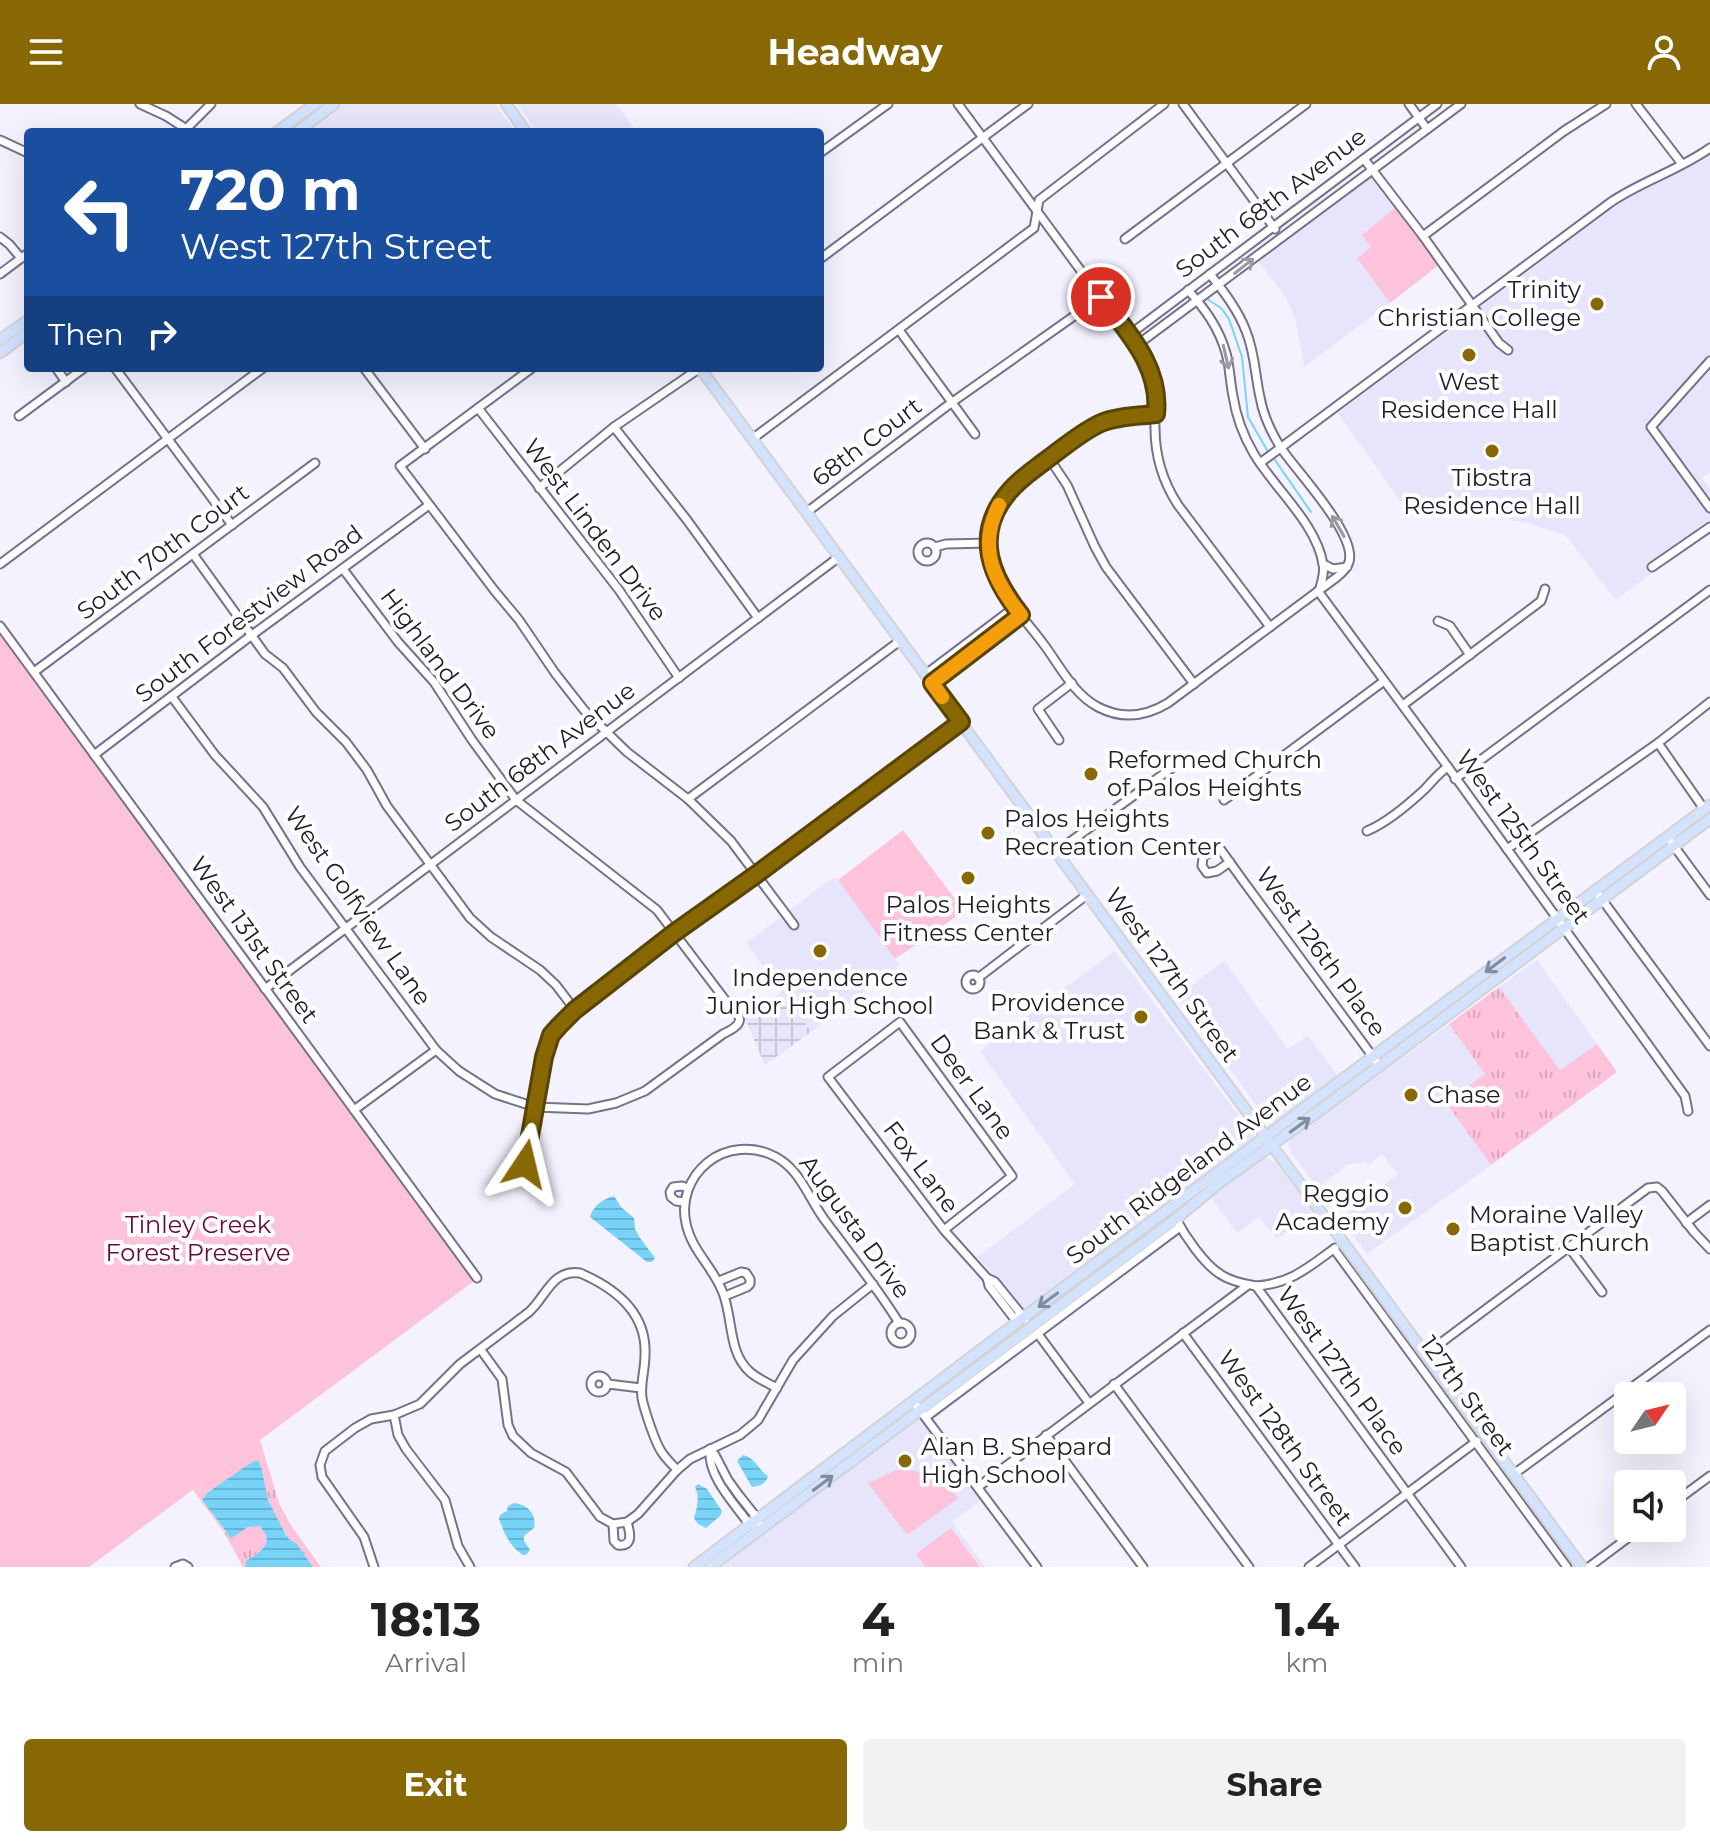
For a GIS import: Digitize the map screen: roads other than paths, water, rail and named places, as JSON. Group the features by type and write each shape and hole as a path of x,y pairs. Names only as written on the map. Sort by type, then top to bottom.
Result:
{"main road":[{"path":"282,128 315,104"},
{"path":"302,128 334,104"},
{"path":"506,104 523,128"},
{"path":"0,340 24,328"},
{"path":"0,353 24,329"},
{"name":"West 127th Street","path":"703,372 1582,1567"},
{"name":"South Ridgeland Avenue","path":"694,1567 1024,1317 1379,1066 1564,928 1602,899 1707,807"},
{"name":"South Ridgeland Avenue","path":"710,1567 1178,1223 1218,1184 1372,1056 1595,890 1710,819"}],"street":[{"path":"140,104 166,116 182,128"},
{"path":"189,128 211,104"},
{"path":"824,150 888,104"},
{"path":"958,104 1137,345 1154,381 1155,430 1160,466 1169,491 1270,627"},
{"path":"824,256 1028,104"},
{"path":"752,439 1034,228 1039,200 1164,104"},
{"path":"1183,104 1281,237"},
{"path":"1125,239 1306,104"},
{"path":"1409,104 1427,129"},
{"name":"South 68th Avenue","path":"1129,335 1437,104"},
{"path":"1137,345 1461,104"},
{"path":"1423,236 1572,125 1606,104"},
{"path":"1636,104 1682,164"},
{"path":"0,140 24,151"},
{"path":"1260,463 1611,202 1710,148"},
{"path":"1364,159 1499,343 1508,350"},
{"path":"0,237 24,255"},
{"path":"0,274 24,257"},
{"path":"1156,414 1104,421 1084,432 1024,477 1006,494 995,514 989,543 991,564 997,580 1072,683 1095,705 1131,715 1161,708 1337,577 1347,567 1349,560 1344,535 1282,448 1265,416 1246,330 1232,303 1210,274"},
{"path":"1188,290 1212,320 1221,337 1238,418 1246,439 1313,535 1324,571 1319,590"},
{"name":"68th Court","path":"807,512 951,403 1101,297"},
{"path":"899,330 975,434"},
{"path":"1710,361 1651,427 1710,508"},
{"path":"59,372 66,382"},
{"path":"19,416 79,372"},
{"path":"118,372 232,525"},
{"path":"0,564 258,372"},
{"path":"367,372 425,449"},
{"path":"527,372 400,466 519,620 571,694 605,732 688,799 731,841 794,925"},
{"path":"539,488 614,427 694,372"},
{"name":"West Linden Drive","path":"478,408 619,590 679,678"},
{"path":"614,427 758,618"},
{"path":"1049,458 1067,485 1106,567 1194,684"},
{"name":"South 70th Court","path":"34,672 315,463"},
{"name":"South Forestview Road","path":"94,755 429,505"},
{"path":"1652,567 1710,527"},
{"path":"935,547 989,543"},
{"path":"193,554 265,654 283,668 316,712 346,742 367,770 387,806 470,918 491,937 540,970 575,1010"},
{"name":"South 68th Avenue","path":"265,989 839,557"},
{"path":"1323,564 1333,569 1347,567"},
{"name":"Highland Drive","path":"343,569 398,642 434,682 516,800 657,910 741,1018"},
{"path":"1403,705 1541,601 1545,589"},
{"name":"West 125th Street","path":"1319,590 1685,1096 1688,1111"},
{"path":"1455,779 1710,590"},
{"path":"926,674 1015,607"},
{"path":"932,683 1021,615"},
{"path":"1438,621 1450,626 1470,655"},
{"name":"West 131st Street","path":"0,626 477,1278"},
{"path":"688,799 901,640"},
{"path":"1224,800 1384,681"},
{"path":"1059,740 1038,709 1072,683"},
{"name":"West Golfview Lane","path":"172,697 215,755 263,807 300,867 436,1050 459,1071 495,1094 535,1107 588,1109 616,1103 645,1091 740,1024 741,1018"},
{"path":"1507,849 1658,743 1710,702"},
{"path":"525,1164 544,1057 551,1035 575,1010 674,933 961,722"},
{"path":"1658,743 1707,807"},
{"path":"1056,852 1180,762"},
{"path":"1367,831 1377,827 1422,792 1448,767"},
{"path":"1670,841 1710,895"},
{"name":"West 126th Place","path":"1230,862 1379,1066"},
{"path":"1595,890 1710,1046"},
{"path":"978,978 1088,894"},
{"name":"Fox Lane","path":"900,1022 828,1077 944,1230 987,1278 989,1286 1013,1317 1024,1317"},
{"name":"Deer Lane","path":"900,1022 1012,1176 944,1230"},
{"path":"354,1110 436,1050"},
{"name":"Augusta Drive","path":"777,1388 757,1377 741,1362 719,1281 688,1232 685,1202 688,1188 706,1163 741,1149 775,1156 789,1166 899,1323"},
{"path":"685,1202 676,1201 670,1192 677,1186 688,1188"},
{"path":"1426,1354 1644,1190 1653,1187 1662,1191 1710,1249"},
{"path":"1686,1223 1710,1205"},
{"name":"West 127th Place","path":"1178,1223 1219,1274 1252,1286 1461,1567"},
{"path":"978,1487 1183,1333 1252,1286 1286,1281 1343,1242"},
{"path":"1568,1246 1602,1292"},
{"name":"127th Street","path":"1334,1249 1567,1567"},
{"path":"719,1281 741,1272 750,1279 747,1287 725,1296"},
{"path":"374,1567 364,1537 322,1477 320,1460 325,1451 371,1419 394,1415 420,1404 446,1377 536,1306 558,1277 569,1273 580,1273 617,1293 637,1319 645,1354 642,1402 661,1452 677,1470"},
{"path":"481,1350 502,1379 508,1425 513,1436 531,1453 566,1472 600,1517 613,1524 627,1522 695,1455 735,1438 752,1426 762,1415 793,1360 833,1316 873,1284"},
{"path":"1024,1317 1089,1403"},
{"path":"1514,1474 1710,1330"},
{"name":"West 128th Street","path":"1183,1333 1355,1567"},
{"path":"608,1384 641,1388"},
{"path":"1114,1384 1249,1567"},
{"path":"913,1401 1037,1567"},
{"path":"394,1415 398,1435 406,1449 445,1500 458,1546 470,1567"},
{"path":"1046,1435 1143,1567"},
{"path":"1309,1567 1485,1435"},
{"path":"710,1449 760,1529"},
{"path":"1686,1494 1710,1476"},
{"path":"613,1524 614,1541 624,1546 631,1536 627,1522"},
{"path":"1589,1567 1622,1542"},
{"path":"175,1567 183,1564 188,1567"}],"water":[{"path":"614,1196 634,1218 635,1229 655,1258 652,1262 647,1262 590,1217 599,1204"},
{"path":"743,1455 768,1476 764,1483 752,1487 737,1461"},
{"path":"258,1460 268,1500 286,1535 297,1544 313,1567 245,1567 246,1561 264,1546 264,1532 259,1526 248,1527 230,1537 202,1500 207,1493"},
{"path":"698,1484 707,1489 722,1511 706,1528 694,1518 698,1499 695,1487"},
{"path":"514,1503 527,1508 534,1518 534,1528 524,1536 530,1550 526,1555 511,1544 499,1519"}],"waterway":[{"path":"1207,299 1221,308 1229,319 1242,357 1248,417 1267,450"},
{"path":"1275,460 1311,512"}],"place":[{"name":"Trinity Christian College","path":"1597,304"},
{"name":"West Residence Hall","path":"1469,355"},
{"name":"Tibstra Residence Hall","path":"1492,451"},
{"name":"Reformed Church of Palos Heights","path":"1091,774"},
{"name":"Palos Heights Recreation Center","path":"988,833"},
{"name":"Palos Heights Fitness Center","path":"968,878"},
{"name":"Independence Junior High School","path":"820,951"},
{"name":"Providence Bank & Trust","path":"1141,1017"},
{"name":"Chase","path":"1411,1095"},
{"name":"Reggio Academy","path":"1405,1208"},
{"name":"Moraine Valley Baptist Church","path":"1453,1229"},
{"name":"Alan B. Shepard High School","path":"905,1461"}],"park label":[{"name":"Tinley Creek Forest Preserve","path":"198,1239"}]}
